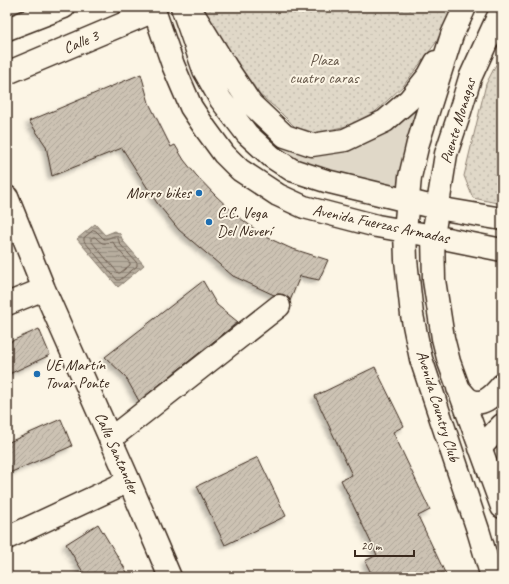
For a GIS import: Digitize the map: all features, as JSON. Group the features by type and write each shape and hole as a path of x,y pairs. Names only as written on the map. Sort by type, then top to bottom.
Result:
{"street":[{"path":"7,29 64,7"},
{"name":"Avenida Fuerzas Armadas","path":"182,7 204,70 221,100 247,134 272,157 292,170 326,181 408,202 502,219"},
{"path":"190,7 228,70 251,104 286,136 312,145 345,140 385,121 409,100 429,75 452,35"},
{"name":"Puente Monagas","path":"405,231 410,177 418,143 452,35 465,7"},
{"name":"Avenida Fuerzas Armadas","path":"154,9 173,65 191,107 204,128 224,154 240,170 278,195 304,207 377,226 502,250"},
{"name":"Calle 3","path":"7,73 154,9"},
{"name":"Puente Monagas","path":"433,236 446,154 470,78 500,16"},
{"name":"Calle Santander","path":"7,197 44,288 170,577"},
{"name":"Avenida Country Club","path":"405,231 406,260 412,315 421,359 478,530 492,577"},
{"name":"Avenida Country Club","path":"433,236 434,280 443,338 458,388 502,507"},
{"path":"7,304 44,288"},
{"path":"110,439 279,306"},
{"path":"458,388 466,397 473,401 480,402 486,400 502,385"},
{"path":"480,448 502,426"},
{"path":"7,538 129,482"}],"green space":[{"name":"Plaza cuatro caras","path":"201,7 456,7 435,44 404,85 375,112 347,126 315,133 295,127 260,95"},
{"path":"502,53 502,204 473,198 464,176 486,84"},
{"path":"215,69 308,152 417,104 398,194 299,166 252,128 229,98"}],"water":[{"path":"95,224 105,235 115,231 120,234 123,241 144,265 118,287 77,239"}],"building":[{"path":"141,74 149,103 171,147 175,145 184,160 214,194 236,215 264,236 290,248 328,260 319,280 300,276 290,301 289,298 284,295 274,295 233,276 179,230 157,203 122,148 52,176 46,146 29,121"},
{"path":"203,281 217,305 238,322 139,401 125,376 105,357"},
{"path":"39,329 50,355 7,375 7,343"},
{"path":"375,367 404,426 393,432 430,510 418,516 447,577 373,577 365,561 377,555 341,480 352,475 315,396"},
{"path":"61,419 72,446 7,474 7,443"},
{"path":"258,457 286,516 225,545 197,486"},
{"path":"98,524 130,577 86,577 66,544"}],"place":[{"name":"Morro bikes","path":"199,193"},
{"name":"C.C. Vega Del Neverí","path":"209,222"},
{"name":"UE Martín Tovar Ponte","path":"37,374"}]}
